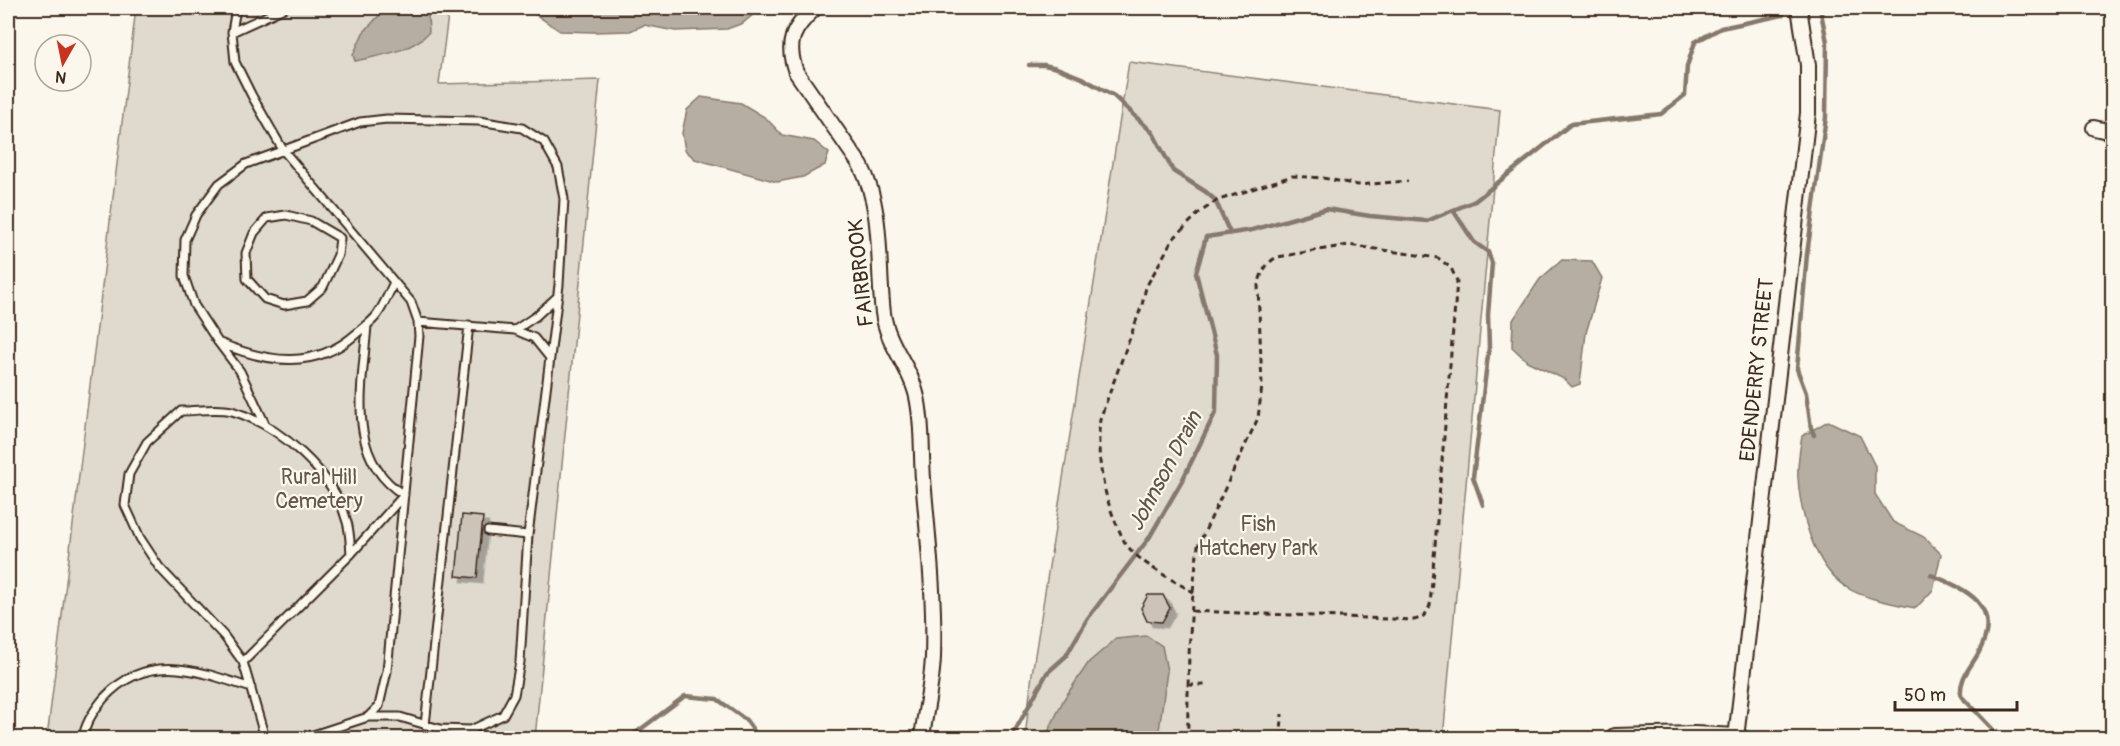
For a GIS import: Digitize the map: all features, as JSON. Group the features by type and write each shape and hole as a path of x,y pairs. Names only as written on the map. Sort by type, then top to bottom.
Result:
{"street":[{"name":"FAIRBROOK","path":"815,8 800,21 792,37 792,61 796,72 869,181 877,225 885,325 892,345 913,381 919,406 921,461 933,601 933,660 922,732"},
{"name":"EDENDERRY STREET","path":"1737,738 1808,113 1808,65 1799,8"},
{"path":"2094,128 2112,132"},
{"path":"1616,738 1694,736 1737,738"}],"lane":[{"path":"236,8 232,32 236,62 283,150 411,302 418,322 419,336 387,671 379,706 368,717"},
{"path":"232,32 284,8"},
{"path":"266,424 240,371 194,305 184,276 185,240 196,215 219,184 246,164 360,122 387,119 479,121 522,128 544,142 558,167 564,199 558,296 528,535 520,662 514,695 503,715 471,730 440,729 400,717 368,717 304,738"},
{"path":"340,238 338,255 323,287 307,301 284,304 266,299 247,279 246,253 254,232 267,218 286,215 311,222 340,238 354,234"},
{"path":"218,342 244,353 289,360 320,356 349,340 376,317 394,282"},
{"path":"515,330 536,316 558,296"},
{"path":"418,322 515,330 534,338 550,358"},
{"path":"367,325 361,425 369,458 384,479 404,495"},
{"path":"425,725 469,325"},
{"path":"265,738 243,663 224,636 159,567 140,538 125,505 129,474 147,442 181,411 229,411 266,424 299,449 334,490 347,522 351,554"},
{"path":"243,663 351,554 404,495"},
{"path":"488,531 528,535"},
{"path":"83,738 93,711 112,690 134,675 160,667 195,670 251,688"}],"path":[{"path":"1194,593 1146,563 1127,547 1114,519 1105,490 1098,438 1100,419 1142,305 1146,286 1173,239 1199,213 1215,201 1293,176 1323,178 1358,185 1407,180"},
{"path":"1188,738 1188,685 1194,593 1198,546 1258,418 1262,386 1258,285 1262,272 1269,262 1277,257 1348,245 1438,258 1451,268 1457,281 1430,605 1427,613 1421,619 1413,620 1193,611"},
{"path":"1188,685 1205,686"},
{"path":"1281,738 1282,714"}],"green space":[{"name":"Rural Hill Cemetery","path":"136,8 449,8 439,84 600,80 535,738 47,738"},
{"name":"Fish Hatchery Park","path":"1129,62 1500,110 1443,738 1025,738 1032,674"}],"shaded area":[{"path":"386,8 424,8 428,16 429,32 422,39 405,48 355,61 353,55 363,33"},
{"path":"526,8 758,8 743,23 727,29 675,31 644,25 630,31 594,32 560,31"},
{"path":"701,97 741,103 766,118 782,135 814,141 829,153 825,165 803,177 777,182 695,159 685,150 682,133 687,110"},
{"path":"1562,260 1592,261 1602,278 1586,333 1580,384 1572,387 1564,379 1527,361 1512,347 1513,320 1540,279"},
{"path":"1828,421 1860,436 1875,466 1875,494 1893,522 1924,537 1941,554 1933,590 1916,608 1853,591 1835,578 1817,553 1802,506 1798,462 1802,436"},
{"path":"1147,636 1162,646 1167,671 1158,738 1045,738 1064,699 1089,662 1116,639"}],"building":[{"path":"462,515 483,517 477,578 456,576"},
{"path":"1148,595 1163,595 1170,608 1162,622 1147,621 1141,608"}],"waterway":[{"path":"1814,435 1806,393 1797,369 1807,254 1826,117 1827,42 1820,8"},
{"name":"Johnson Drain","path":"1011,738 1047,673 1066,656 1088,618 1149,538 1182,481 1216,411 1217,355 1196,273 1206,237 1252,230 1326,209 1427,221 1475,201 1571,124 1661,114 1685,95 1687,66 1695,42 1721,28 1783,15"},
{"path":"1029,65 1057,68 1082,78 1114,96 1153,133 1173,171 1215,200 1230,233"},
{"path":"1453,210 1474,242 1488,252 1492,263 1488,315 1489,347 1473,477 1483,505"},
{"path":"1931,575 1968,593 1984,611 1987,622 1986,635 1964,677 1961,696 2001,738"},
{"name":"Johnson Drain","path":"629,738 685,696 717,699 746,720 759,738"}]}
